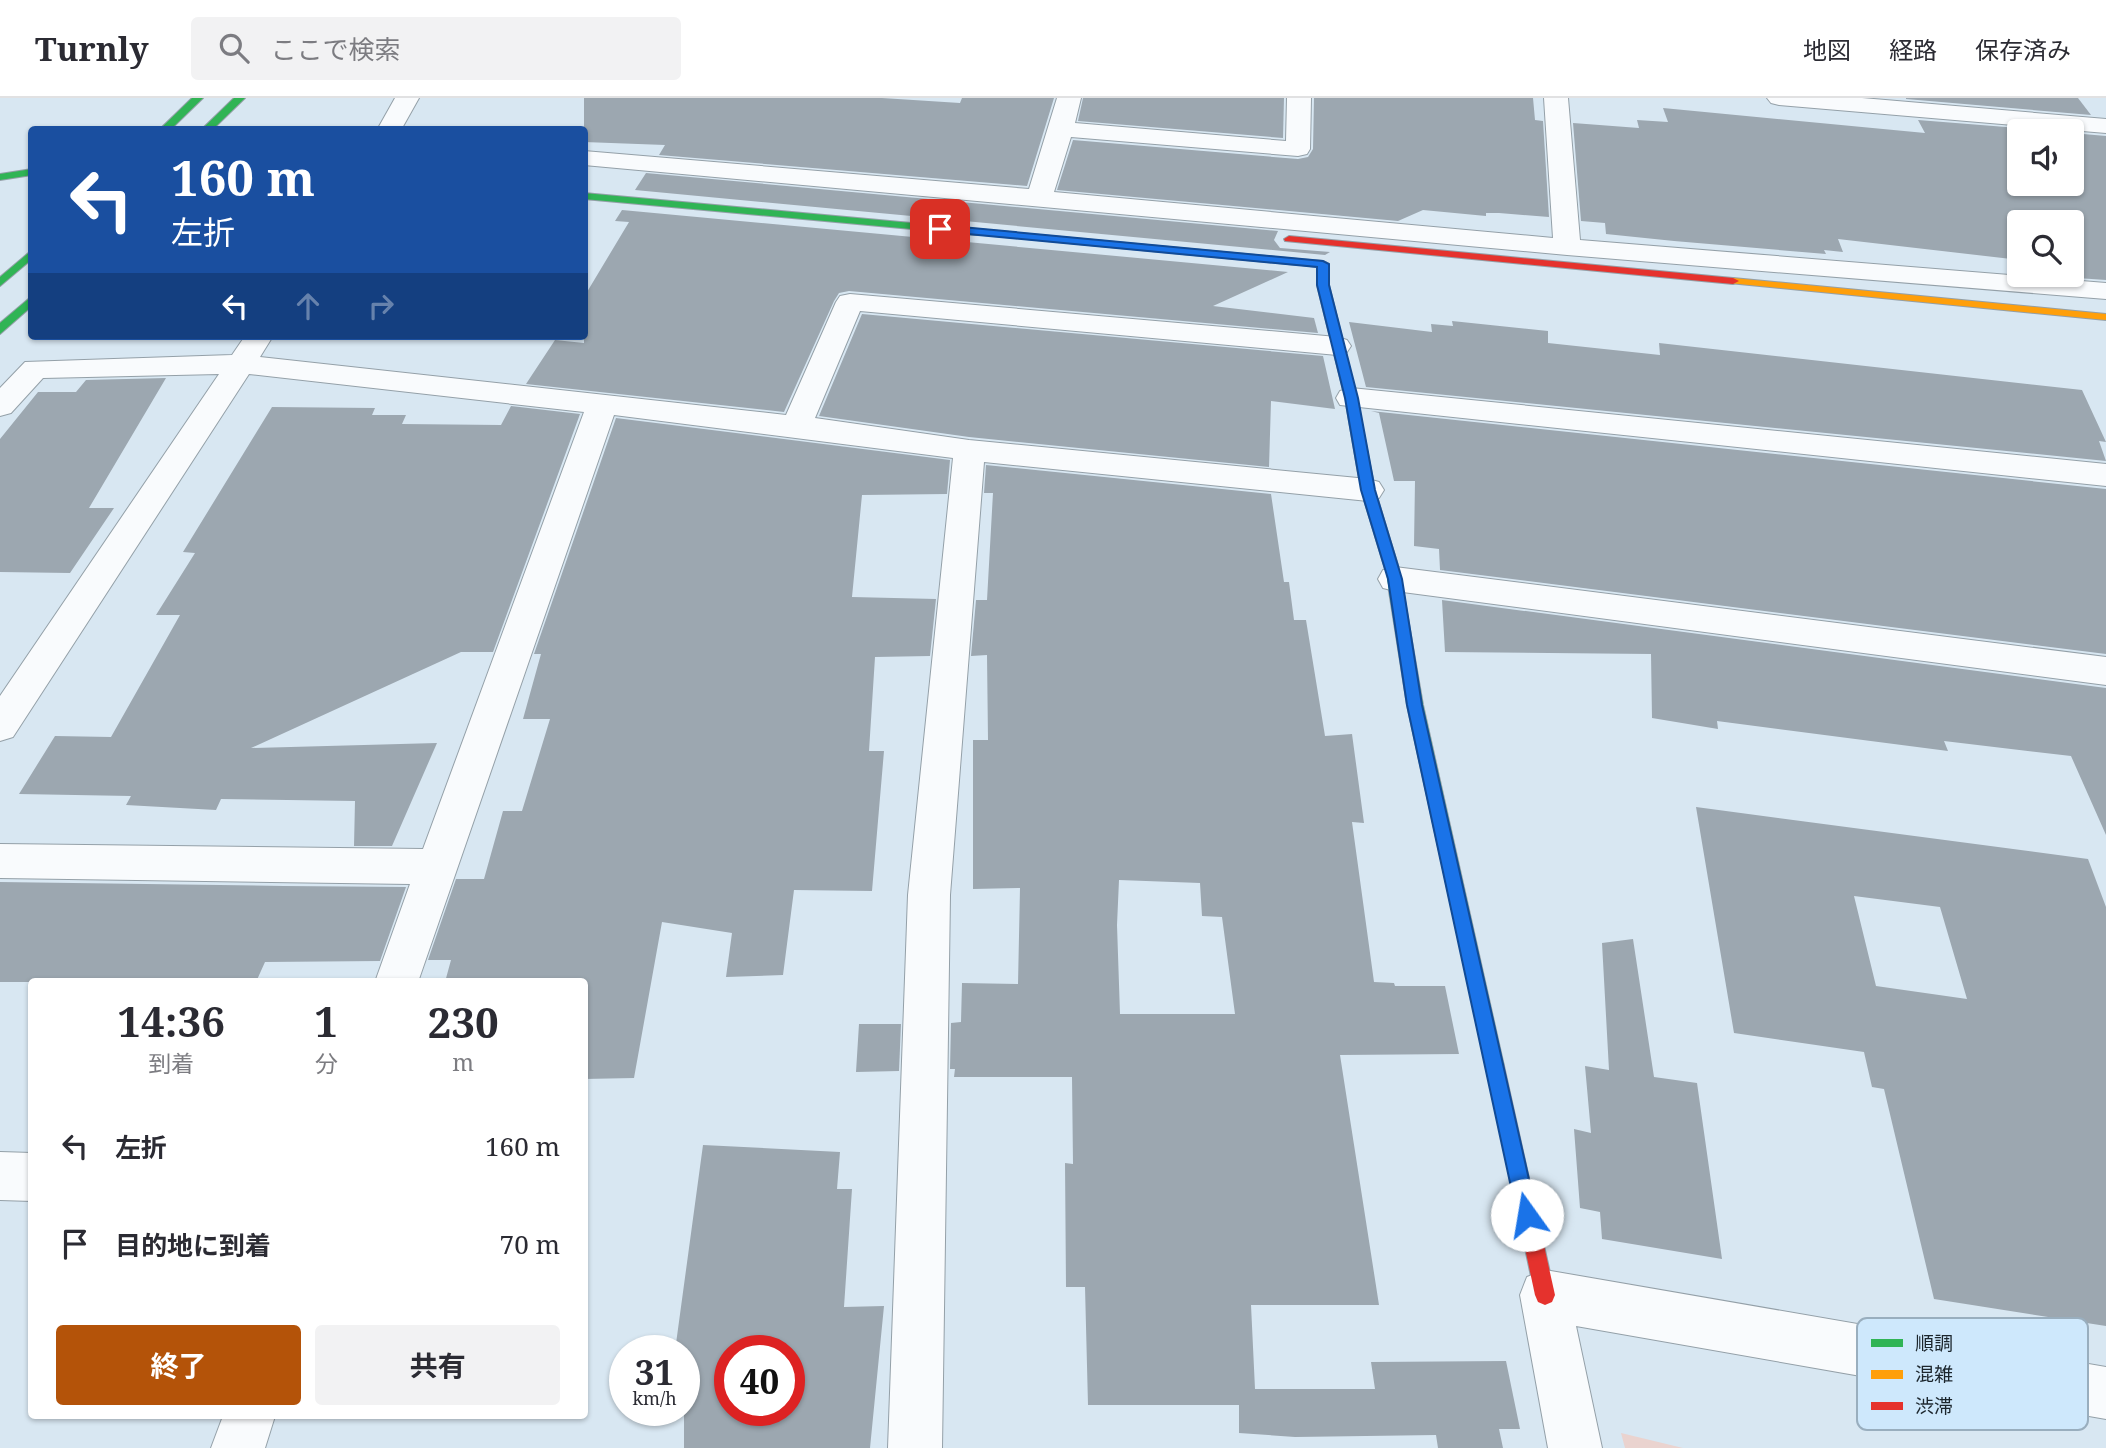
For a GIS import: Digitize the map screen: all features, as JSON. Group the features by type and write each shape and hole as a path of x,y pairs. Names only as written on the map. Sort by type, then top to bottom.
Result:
{"street":[{"path":"168,126 198,98"},
{"path":"210,126 240,98"},
{"path":"391,126 407,98"},
{"path":"1039,198 1062,129 1069,98"},
{"path":"1062,129 1298,149 1299,98"},
{"path":"1556,98 1567,247"},
{"path":"1790,98 1983,107 2106,126"},
{"path":"588,158 1567,247 2106,290"},
{"path":"0,177 28,173"},
{"path":"588,174 906,203"},
{"path":"588,196 1323,264 1323,285 1351,398 1368,490 1395,579 1415,705 1434,800 1545,1295 1575,1448"},
{"path":"1274,238 2106,317"},
{"path":"0,283 28,257"},
{"path":"796,426 850,302 1337,345"},
{"path":"0,330 28,303"},
{"path":"0,406 35,369 251,350 602,405 796,426 969,450 1368,490"},
{"path":"0,726 251,350"},
{"path":"1351,398 2106,475"},
{"path":"397,978 434,867 602,405"},
{"path":"915,1448 929,895 969,450"},
{"path":"1395,579 2106,671"},
{"path":"0,861 434,867"},
{"path":"0,1176 28,1177"},
{"path":"1545,1295 1857,1350"},
{"path":"2088,1390 2106,1393"},
{"path":"238,1448 248,1419"}],"shaded area":[{"path":"1621,1433 1683,1448 1625,1448"}],"building":[{"path":"584,98 882,98 960,103 962,98 1054,98 1027,186 659,155 665,145 588,142 588,126 584,126"},
{"path":"1083,98 1284,98 1283,138 1078,121"},
{"path":"1314,98 1533,98 1535,120 1543,121 1549,217 1499,213 1486,213 1486,216 1423,210 1398,221 1057,190 1073,140 1298,159 1308,157 1313,149"},
{"path":"2078,98 2091,115 1906,99"},
{"path":"1663,108 1925,133 1918,120 2007,127 2007,196 2084,196 2084,134 2106,136 2106,280 2084,278 2084,210 2007,210 2007,258 1838,239 1843,252 1824,250 1826,254 1674,241 1606,234 1605,223 1581,221 1573,123 1639,128 1637,120 1668,122"},
{"path":"646,173 1278,231 1274,240 1280,248 1330,252 1325,255 635,190"},
{"path":"622,210 1288,272 1213,306 1314,318 1318,333 849,291 839,293 834,301 784,412 526,384 555,340 584,343 584,340 588,340 588,290 629,222 615,221"},
{"path":"862,314 1323,356 1335,409 1271,401 1269,467 969,437 819,416"},
{"path":"1452,321 1548,331 1548,343 1660,355 1659,343 2082,390 2106,442 2099,441 2106,461 1366,387 1349,322 1432,332 1431,324 1453,326"},
{"path":"166,378 89,508 114,508 70,573 0,572 0,439 38,392 76,392 86,380"},
{"path":"511,406 580,414 493,652 461,652 251,748 437,743 392,846 354,846 355,801 221,799 216,810 126,805 131,796 19,794 55,736 111,737 180,615 156,615 195,553 183,552 272,407 375,408 372,415 406,415 402,424 501,425"},
{"path":"1371,411 2106,489 2106,654 1440,570 1439,549 1414,546 1415,481 1394,481 1379,413"},
{"path":"616,418 950,460 947,494 862,495 852,597 936,599 930,656 875,657 869,751 884,751 872,891 794,890 783,975 726,977 732,933 662,922 634,1078 588,1079 588,978 446,978 451,960 428,960 456,879 484,879 503,811 522,811 550,719 523,719 541,654 534,654"},
{"path":"986,465 1271,494 1284,582 1289,582 1294,620 1306,620 1325,736 1352,734 1364,823 1352,822 1374,982 1394,983 1395,986 1445,986 1459,1054 1340,1055 1379,1305 1251,1305 1255,1389 1375,1389 1371,1362 1506,1361 1520,1429 1499,1429 1503,1448 1438,1448 1436,1435 1295,1437 1239,1433 1239,1405 1088,1405 1085,1287 1066,1287 1065,1163 1073,1164 1072,1077 954,1077 955,1069 950,1069 951,1023 961,1022 962,983 1018,984 1020,888 973,889 973,740 988,740 987,655 971,656 976,600 987,600 993,493 984,493","holes":["1119,880 1200,883 1202,916 1222,917 1235,1014 1120,1014 1117,925"]},
{"path":"1442,600 2106,688 2106,835 2071,756 1944,741 1948,751 1717,721 1718,729 1652,718 1651,654 1445,652"},
{"path":"1696,807 2088,859 2106,907 2106,1326 2088,1323 2088,1318 2055,1318 1934,1299 1884,1089 1872,1087 1864,1052 1734,1033","holes":["1854,896 1940,907 1967,999 1876,986"]},
{"path":"0,882 406,887 380,961 265,962 258,978 28,978 28,982 0,982"},
{"path":"1633,939 1654,1077 1697,1083 1722,1259 1602,1239 1600,1212 1580,1208 1574,1129 1591,1133 1585,1066 1609,1070 1602,943"},
{"path":"859,1024 901,1024 899,1071 856,1072"},
{"path":"703,1145 840,1152 837,1189 852,1189 844,1307 884,1306 870,1448 684,1448 684,1426 700,1426 700,1335 677,1335"}],"traffic: fast":[{"path":"168,126 198,98"},
{"path":"210,126 240,98"},
{"path":"0,177 28,173"},
{"path":"588,196 977,232"},
{"path":"0,283 28,257"},
{"path":"0,330 28,303"},
{"path":"1393,572 1415,705 1495,1066"}],"traffic: slow":[{"path":"977,232 1298,262"},
{"path":"1733,281 2106,317"}],"traffic: jam":[{"path":"1289,239 1733,281"},
{"path":"1298,262 1323,264 1323,285 1351,398 1368,490 1393,572"},
{"path":"1495,1066 1545,1295"}],"route":[{"path":"940,229 1323,264 1323,285 1351,398 1368,490 1395,579 1415,705 1527,1215"}]}
